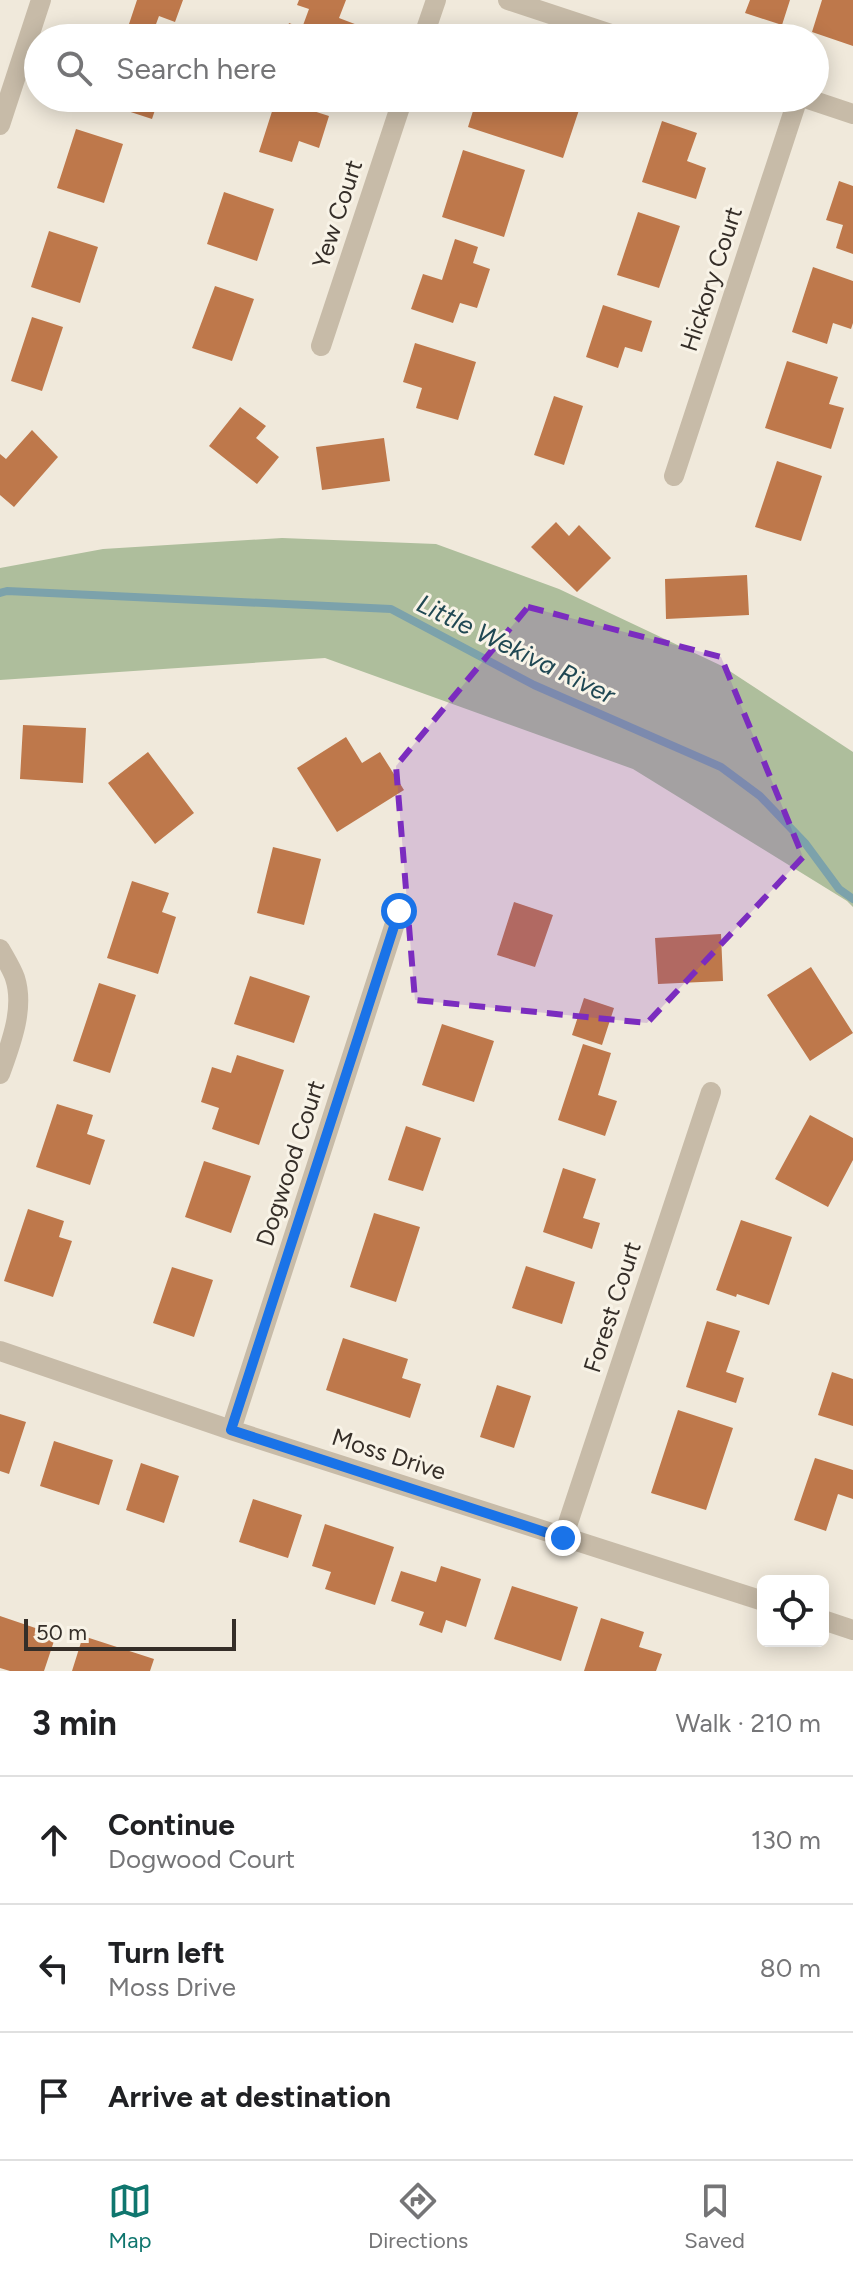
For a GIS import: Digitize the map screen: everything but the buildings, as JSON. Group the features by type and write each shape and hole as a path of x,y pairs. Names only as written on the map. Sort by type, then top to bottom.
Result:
{"street":[{"path":"33,24 41,0"},
{"path":"428,24 436,0"},
{"path":"508,0 581,24"},
{"path":"0,125 24,52"},
{"path":"829,106 853,114"},
{"name":"Yew Court","path":"321,346 398,112"},
{"name":"Hickory Court","path":"674,476 793,112"},
{"name":"Dogwood Court","path":"231,1430 399,911"},
{"path":"0,949 16,979 18,1009 10,1047 0,1074"},
{"name":"Forest Court","path":"563,1538 711,1092"},
{"name":"Moss Drive","path":"0,1351 231,1430 757,1599"},
{"path":"829,1622 853,1630"}],"highlighted area":[{"path":"528,607 721,657 803,857 647,1023 415,1000 396,766"}],"green space":[{"path":"282,538 436,544 559,589 722,666 853,752 853,907 633,769 325,658 0,680 0,568 103,549"}],"waterway":[{"name":"Little Wekiva River","path":"0,593 391,609 534,685 721,767 760,796 805,843 839,889 853,899"}],"route":[{"path":"399,911 231,1430 563,1538"}]}
